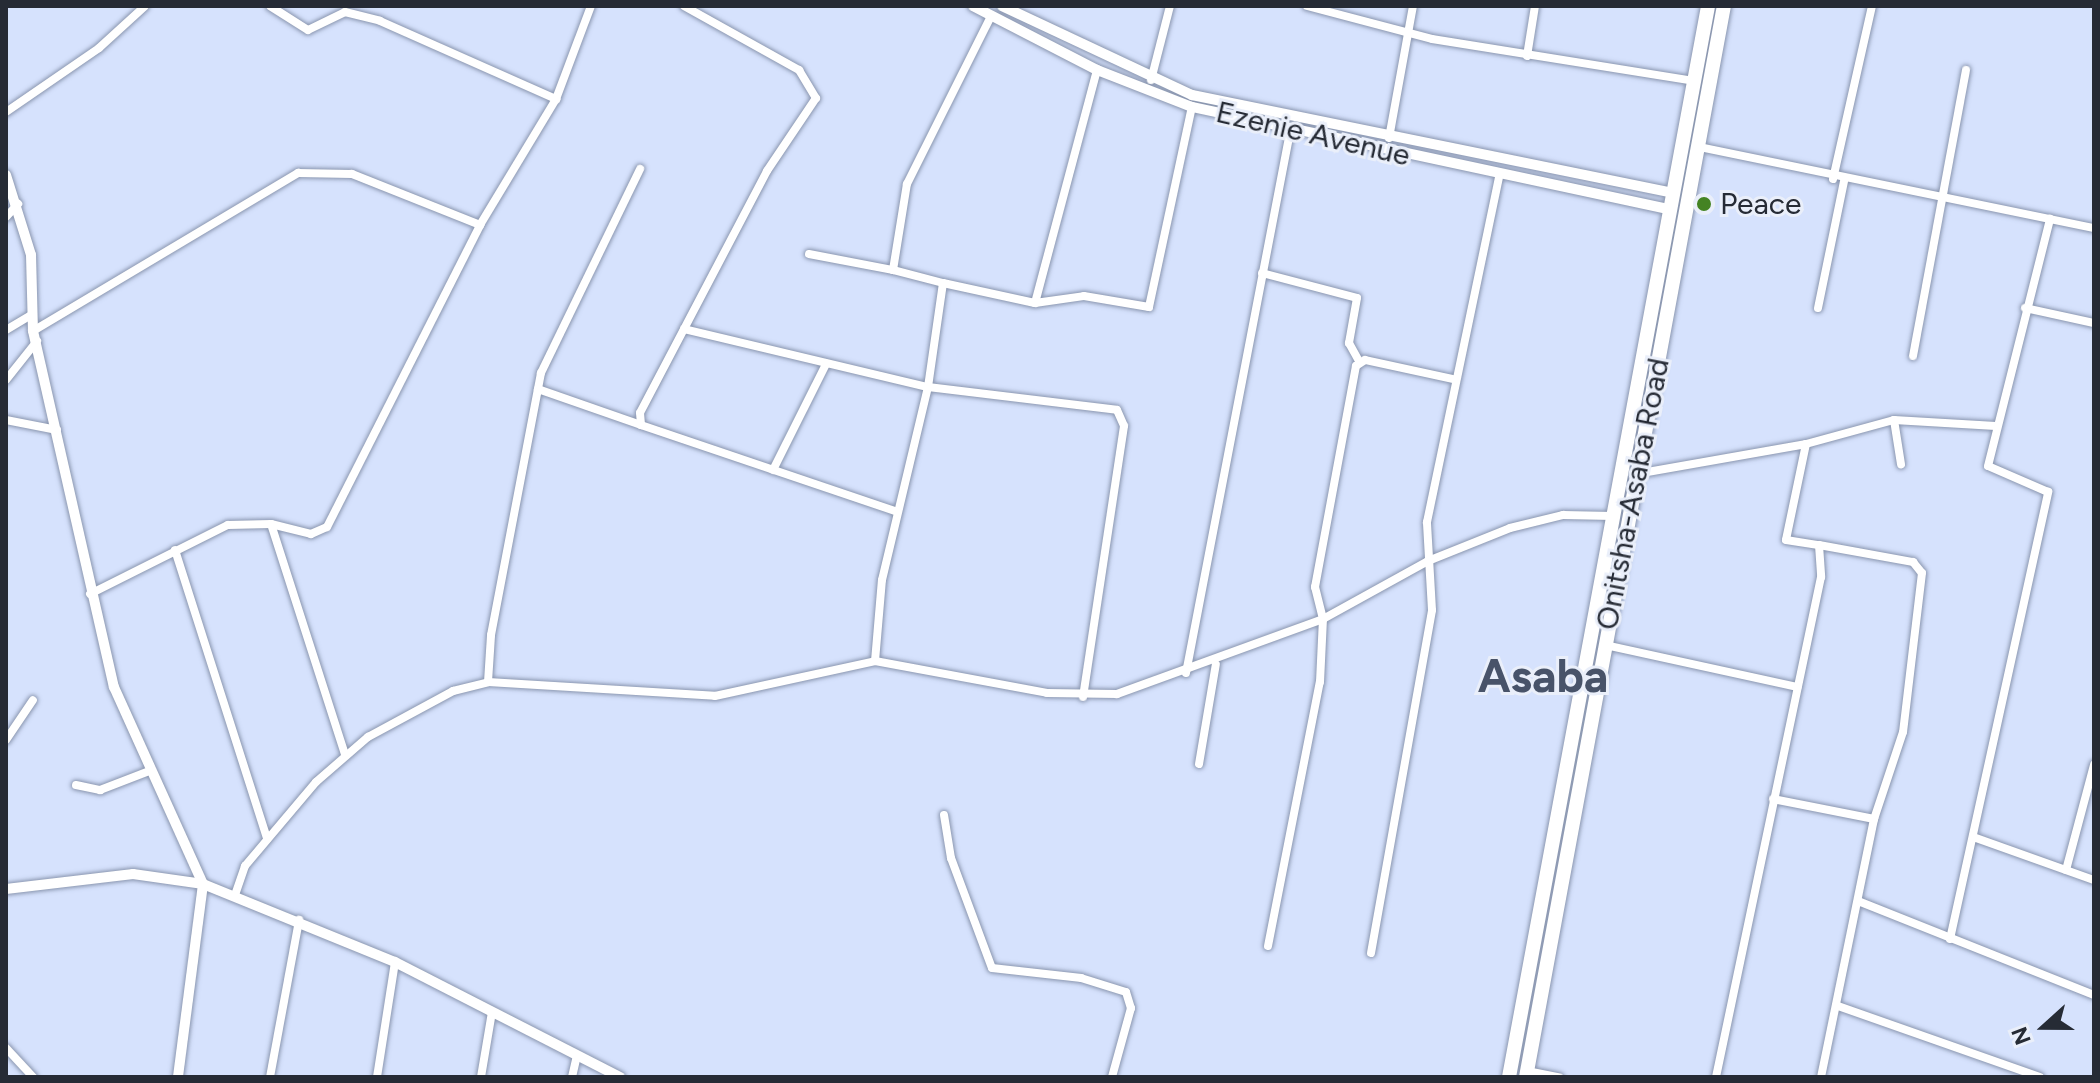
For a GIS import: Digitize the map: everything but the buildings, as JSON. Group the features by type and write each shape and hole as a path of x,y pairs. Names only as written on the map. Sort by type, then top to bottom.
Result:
{"highway":[{"path":"1509,1077 1708,6"},
{"name":"Onitsha-Asaba Road","path":"1526,1074 1724,6"},
{"path":"1550,853 1568,852"}],"street":[{"path":"6,112 99,48 145,6"},
{"path":"270,6 308,30 345,12 380,21 556,99"},
{"path":"90,594 228,525 271,524 311,534 327,527 480,225 556,99 591,6"},
{"path":"641,425 640,413 767,171 816,98 799,70 684,6"},
{"name":"Ezenie Avenue","path":"973,6 1097,70 1192,107 1290,132 1671,210"},
{"name":"Ezenie Avenue","path":"1002,6 1151,81 1388,139 1674,193"},
{"path":"1151,81 1170,6"},
{"path":"1307,6 1527,56 1694,81"},
{"path":"1388,139 1413,6"},
{"path":"1527,56 1535,6"},
{"path":"1833,179 1872,6"},
{"path":"893,270 911,170 991,16"},
{"path":"1035,303 1097,70"},
{"path":"1913,356 1966,70"},
{"path":"809,254 1035,303 1084,296 1151,305 1192,107"},
{"path":"1186,673 1290,132"},
{"path":"1699,147 1833,179 2094,228"},
{"path":"488,682 538,389 574,297 640,169"},
{"path":"6,380 10,368 35,335 298,173 352,174 480,225"},
{"path":"6,175 18,204 31,255 31,315 90,594 114,687 147,772 203,884 178,1077"},
{"path":"1371,953 1432,610 1427,522 1453,379 1499,176"},
{"path":"1818,308 1844,181"},
{"path":"6,217 18,204"},
{"path":"1950,939 1976,838 2048,492 2039,483 1990,471 1996,426 2050,219"},
{"path":"1262,273 1357,298 1349,343 1359,361 1315,587 1323,619 1320,682 1268,946"},
{"path":"875,661 895,511 928,387 943,283"},
{"path":"2025,308 2094,323"},
{"path":"6,330 31,315"},
{"path":"684,329 928,387 1122,416 1083,697"},
{"path":"1359,361 1453,379"},
{"path":"773,470 826,364"},
{"path":"538,389 895,511"},
{"path":"6,420 57,430"},
{"path":"1636,474 1806,444 1894,420 1996,426"},
{"path":"1894,420 1901,464"},
{"path":"1806,444 1786,540 1913,562 1922,573 1903,732 1874,819 1821,1077"},
{"path":"235,895 245,866 345,755 414,708 488,682 715,696 875,661 1083,697 1216,664 1323,619 1428,561 1563,515 1613,516"},
{"path":"271,524 345,755"},
{"path":"1716,1077 1821,577 1819,545"},
{"path":"175,550 267,839"},
{"path":"1605,645 1797,687"},
{"path":"1199,764 1216,664"},
{"path":"6,740 33,700"},
{"path":"2066,870 2094,765"},
{"path":"76,785 100,790 147,772"},
{"path":"1773,799 1874,819"},
{"path":"944,815 951,858 992,968 1005,975 1081,978 1126,992 1131,1008 1112,1077"},
{"path":"1976,838 2094,880"},
{"path":"6,889 133,874 203,884 300,918 395,962 620,1077"},
{"path":"1858,901 2094,995"},
{"path":"270,1077 300,918"},
{"path":"377,1077 395,962"},
{"path":"1838,1006 2040,1077"},
{"path":"481,1077 492,1012"},
{"path":"6,1048 33,1077"},
{"path":"572,1077 577,1055"},
{"path":"1526,1074 1559,1077"}],"place":[{"name":"Peace","path":"1704,204"}],"district":[{"name":"Asaba","path":"1543,676"}]}
